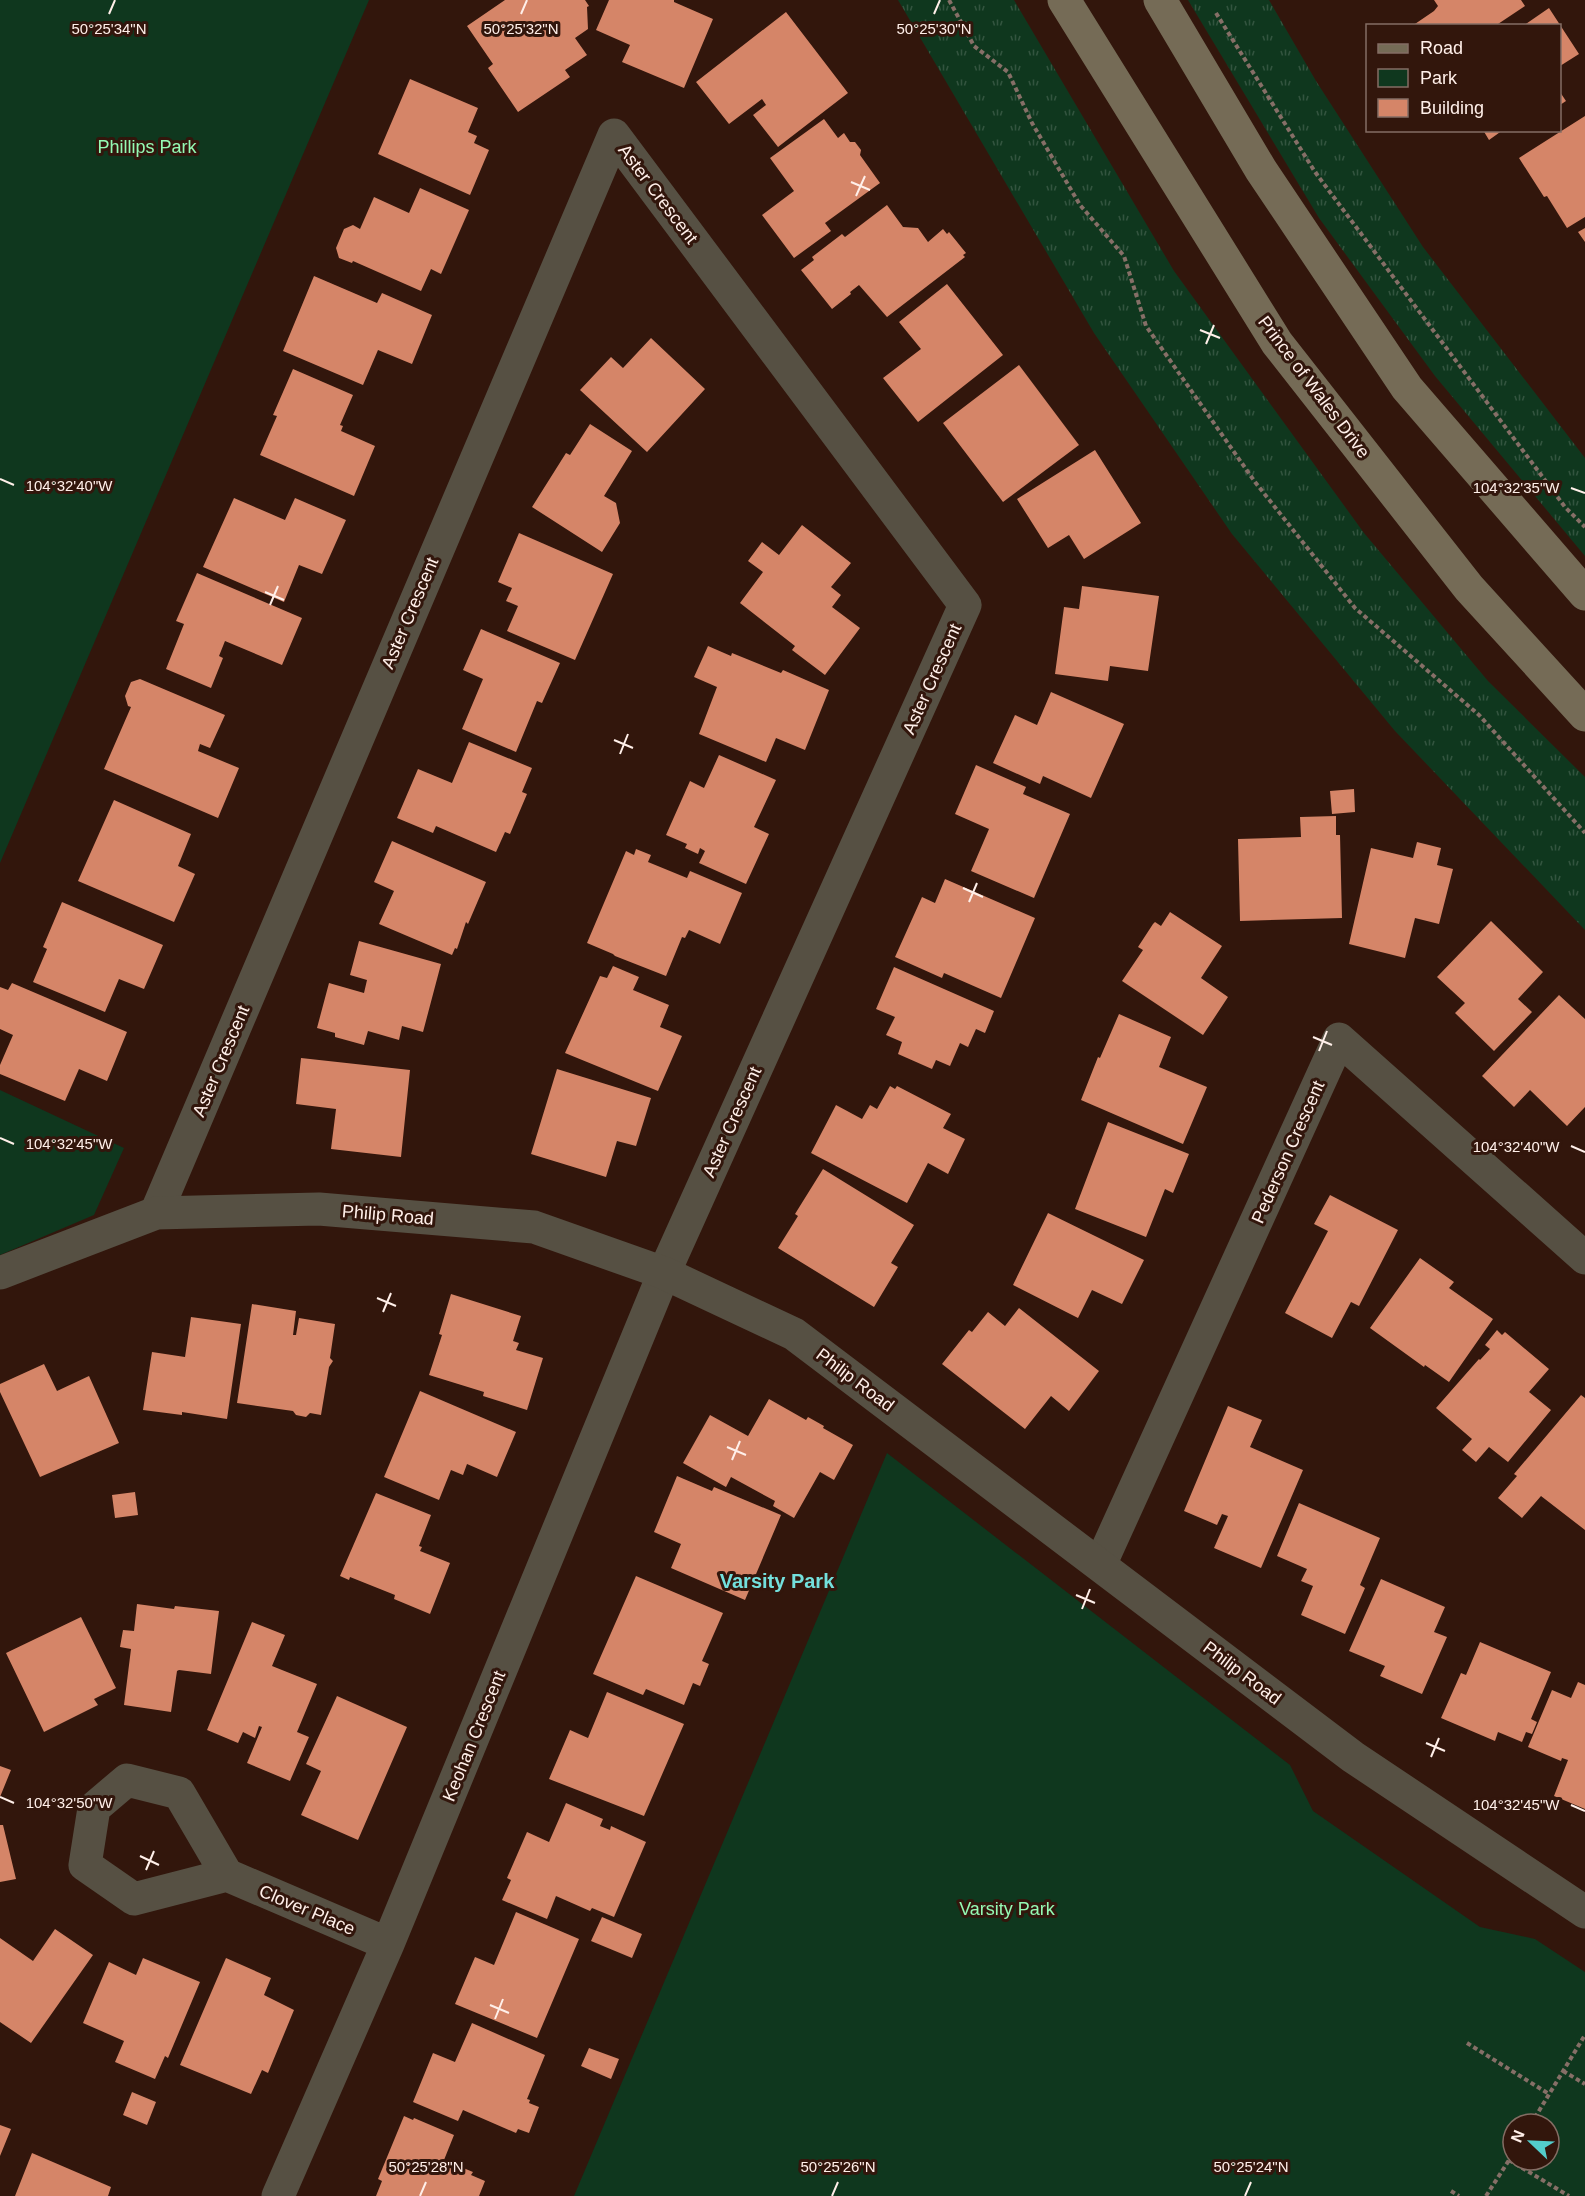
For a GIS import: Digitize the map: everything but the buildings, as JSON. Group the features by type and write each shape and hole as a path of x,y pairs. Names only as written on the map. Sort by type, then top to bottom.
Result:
{"main road":[{"name":"Prince of Wales Drive","path":"1064,0 1277,343 1469,588 1585,715"},
{"path":"1160,0 1261,170 1407,388 1585,594"}],"street":[{"name":"Aster Crescent","path":"156,1213 614,135 965,605 664,1273"},
{"name":"Pederson Crescent","path":"1100,1565 1339,1039 1585,1258"},
{"name":"Philip Road","path":"0,1273 156,1213 319,1209 534,1227 664,1273 794,1334 1353,1757 1585,1912"},
{"name":"Keohan Crescent","path":"278,2196 388,1944 664,1273"},
{"name":"Clover Place","path":"227,1875 388,1944"}],"path":[{"path":"949,0 974,46 1008,72 1032,123 1080,206 1124,256 1146,326 1256,482 1356,608 1479,715 1585,833"},
{"path":"1214,10 1315,172 1565,507 1585,527"},
{"path":"1538,2112 1585,2035"},
{"path":"1467,2043 1549,2094"},
{"path":"1563,2071 1585,2084"},
{"path":"1486,2196 1501,2172"},
{"path":"1529,2172 1569,2196"},
{"path":"1451,2191 1459,2196"}],"green space":[{"name":"Phillips Park","path":"0,0 369,0 0,863"},
{"path":"898,0 1014,0 1174,271 1364,533 1488,681 1585,777 1585,930 1395,731 1232,534 1094,333"},
{"path":"1188,0 1269,0 1316,81 1423,247 1585,458 1585,556 1435,376 1319,218"},
{"path":"0,1090 124,1148 94,1215 0,1255"},
{"name":"Varsity Park","path":"887,1453 1290,1765 1313,1811 1480,1927 1535,1939 1585,1972 1585,2196 574,2196"}],"district":[{"name":"Varsity Park","path":"777,1581"}]}
